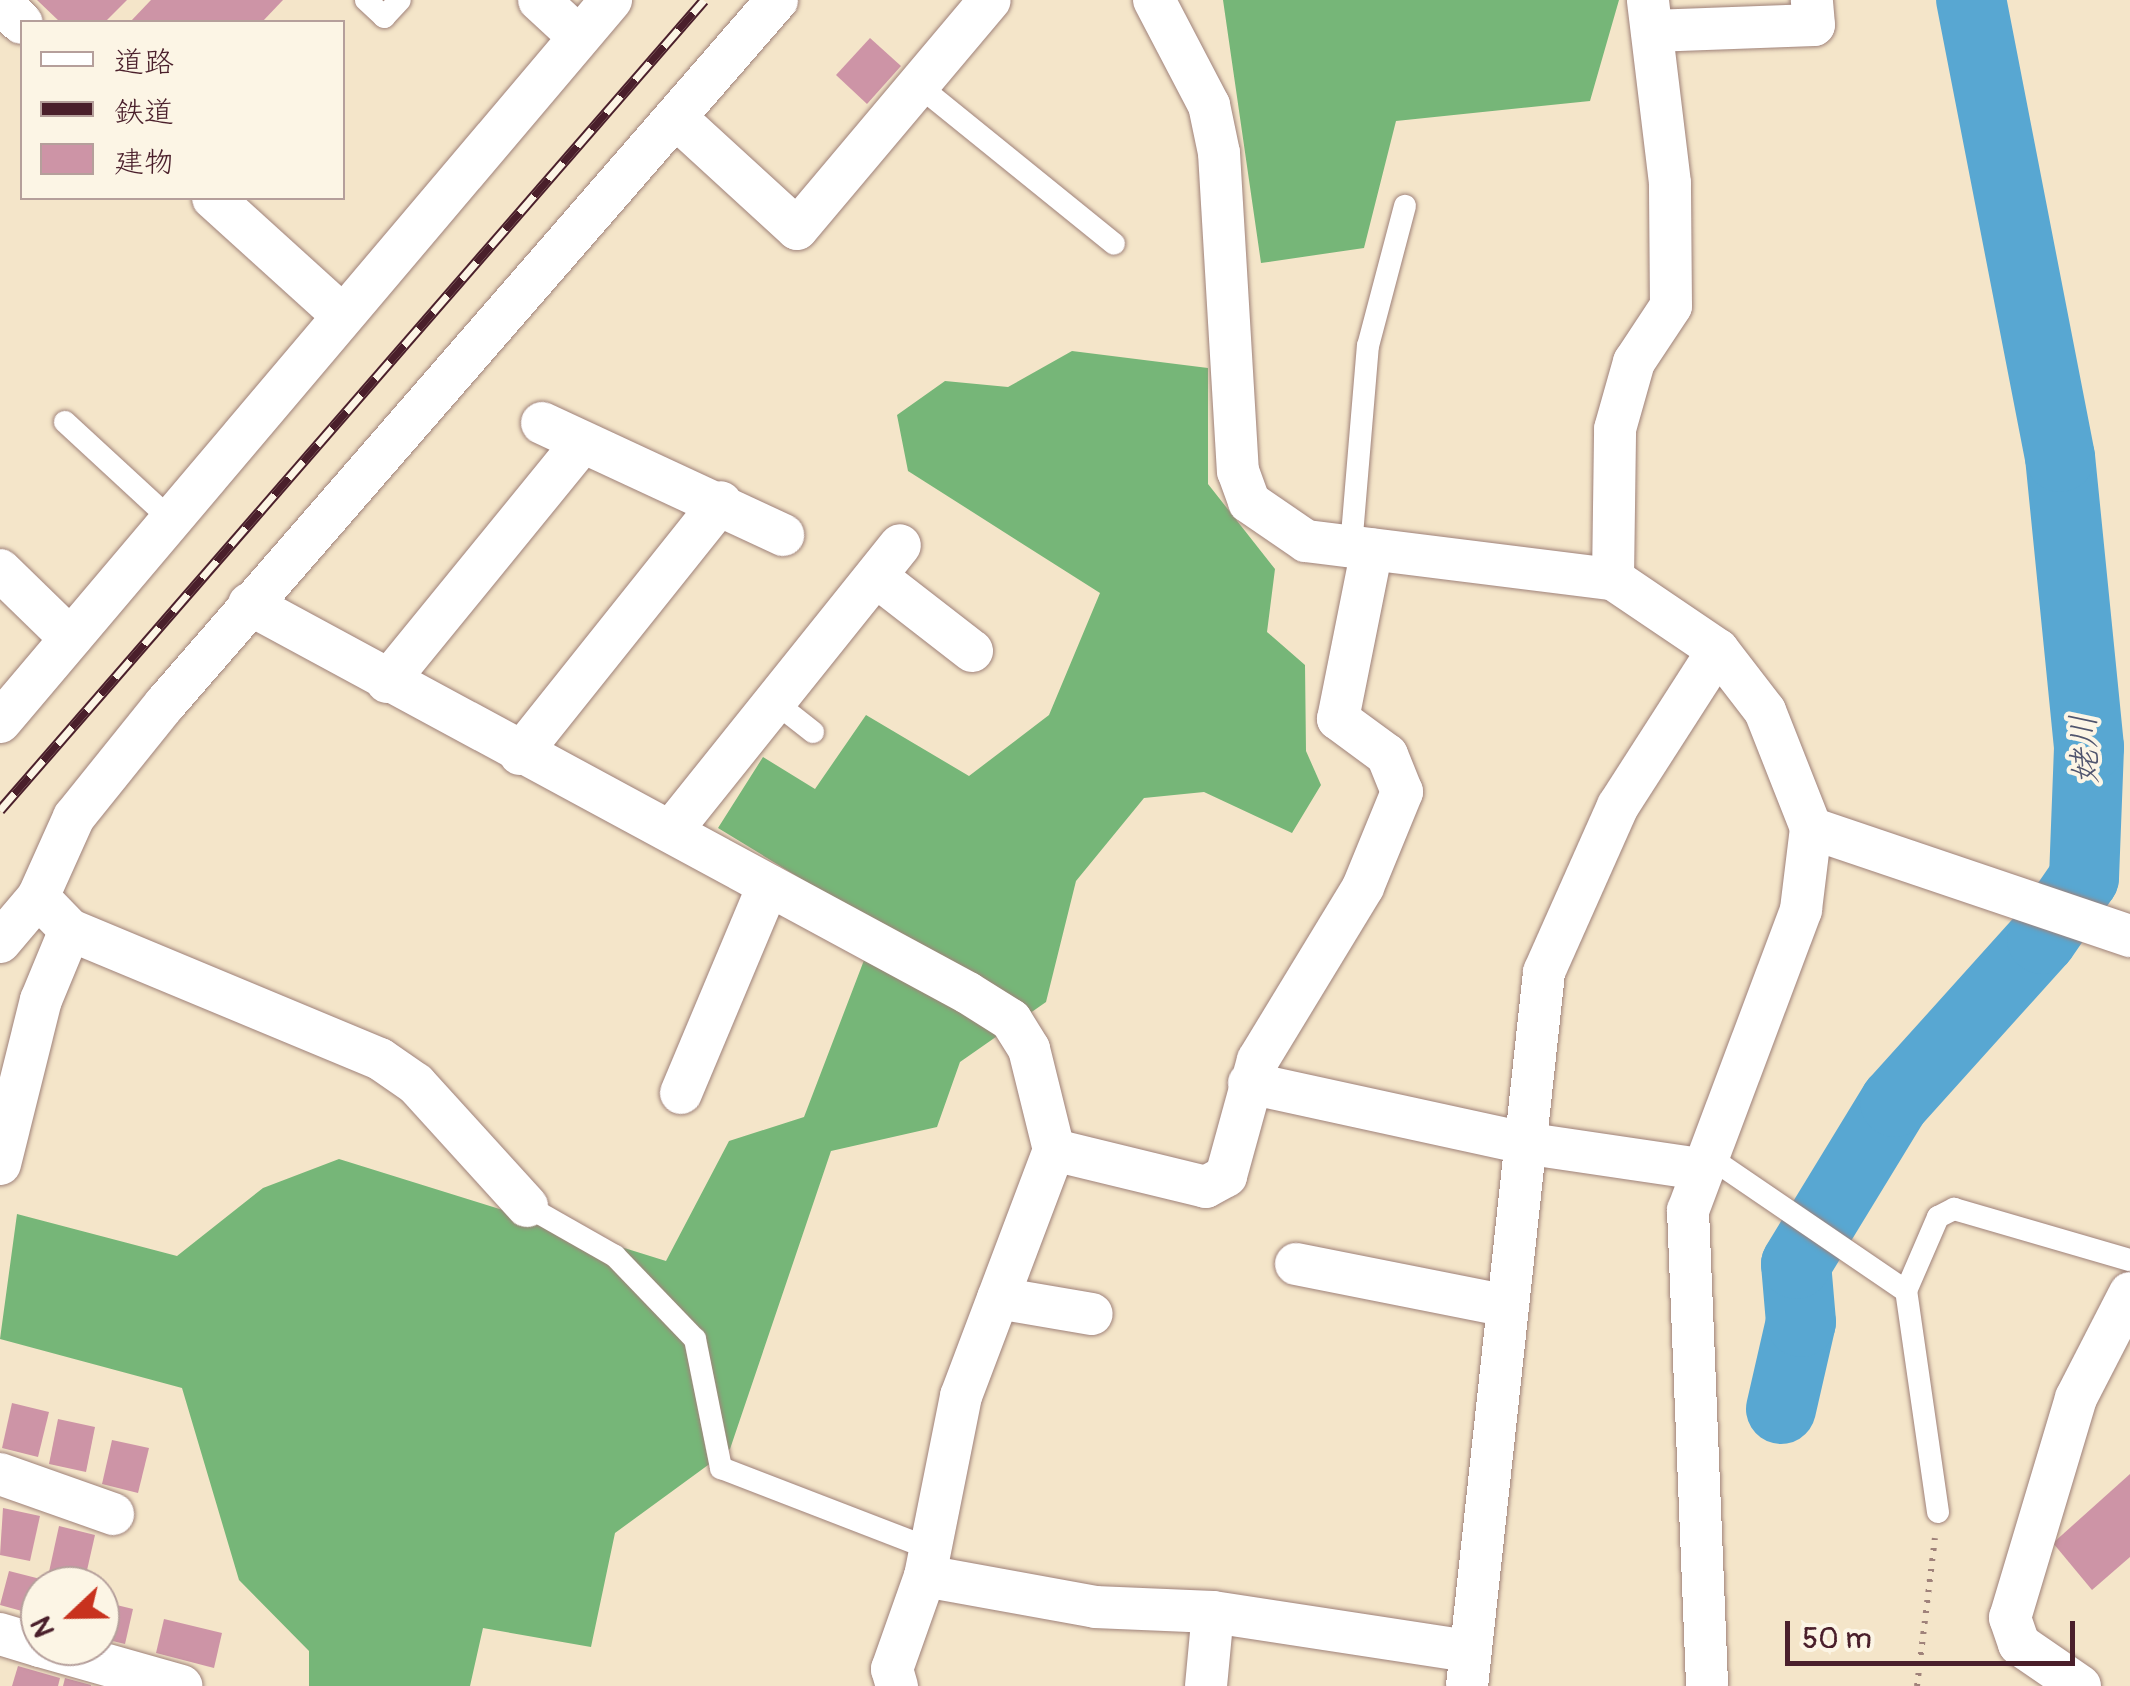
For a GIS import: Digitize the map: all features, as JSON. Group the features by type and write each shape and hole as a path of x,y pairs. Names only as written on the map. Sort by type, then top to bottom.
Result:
{"street":[{"path":"539,0 579,37"},
{"path":"0,722 168,517 611,0"},
{"path":"0,942 38,897 74,817 249,604 776,0"},
{"path":"676,118 797,228 990,0"},
{"path":"1154,0 1209,105 1219,154 1238,471 1250,502 1284,534 1362,548 1613,579 1718,650 1765,711 1811,828 1801,910 1703,1162 1686,1275 1703,1423 1707,1686"},
{"path":"1613,579 1615,429 1634,362 1671,306 1670,183 1650,16 1814,25 1812,0"},
{"path":"0,2 20,21"},
{"path":"215,200 341,314"},
{"path":"542,423 721,502 783,535"},
{"path":"387,682 582,443"},
{"path":"520,754 721,502"},
{"path":"1054,1150 1218,1184 1249,1082 1362,887 1402,792 1387,755 1338,719 1362,548"},
{"path":"672,832 889,562 972,651"},
{"path":"0,570 70,638"},
{"path":"249,604 1010,1020 1029,1049 1054,1150 961,1396 927,1562 892,1670 897,1686"},
{"path":"927,1562 1095,1606 1214,1612 1467,1668 1544,972 1618,806 1718,650"},
{"path":"1811,828 1986,890 2116,930"},
{"path":"681,1093 768,886"},
{"path":"38,897 70,930 380,1059 416,1084 527,1206"},
{"path":"0,1164 42,1000 70,930"},
{"path":"1249,1082 1524,1143 1703,1162"},
{"path":"1296,1264 1508,1306"},
{"path":"2080,1686 2020,1644 2010,1618 2076,1398 2130,1293"},
{"path":"998,1298 1092,1314"},
{"path":"0,1474 114,1514"},
{"path":"1206,1686 1214,1612"},
{"path":"110,1666 180,1686"}],"lane":[{"path":"366,0 384,17 400,0"},
{"path":"918,86 1114,244"},
{"path":"1362,548 1368,346 1405,206"},
{"path":"66,422 168,517"},
{"path":"776,703 814,732"},
{"path":"1703,1162 1906,1291"},
{"path":"527,1206 615,1256 695,1339 721,1468 927,1562"},
{"path":"1938,1512 1906,1291 1938,1216 1954,1209 2130,1260"}],"path":[{"path":"1918,1686 1938,1512"}],"green space":[{"path":"1223,0 1619,0 1590,101 1396,121 1364,248 1261,263"},
{"path":"1072,351 1208,368 1208,484 1275,569 1267,632 1305,665 1306,751 1321,785 1292,833 1204,792 1144,798 1076,881 1046,1002 960,1062 937,1127 831,1151 730,1449 615,1533 591,1647 483,1628 470,1686 309,1686 309,1651 239,1580 182,1388 0,1339 17,1214 177,1256 263,1188 339,1159 666,1261 729,1141 804,1117 866,955 844,905 718,828 763,757 815,789 866,715 969,776 1049,715 1100,593 908,471 897,415 945,381 1008,387"}],"building":[{"path":"37,0 127,0 107,20 58,20"},
{"path":"151,0 283,0 264,20 132,20"},
{"path":"870,38 901,66 867,104 836,75"},
{"path":"12,1403 49,1412 38,1457 2,1448"},
{"path":"58,1419 95,1427 86,1472 49,1464"},
{"path":"112,1440 149,1448 138,1493 102,1484"},
{"path":"2130,1474 2130,1557 2092,1590 2053,1543"},
{"path":"3,1508 40,1516 30,1561 0,1555"},
{"path":"59,1526 95,1535 88,1566 50,1566"},
{"path":"9,1571 20,1574 20,1610 0,1605"},
{"path":"120,1606 133,1609 125,1644 120,1643"},
{"path":"164,1619 222,1633 214,1668 156,1653"},
{"path":"18,1666 60,1678 58,1686 12,1686"},
{"path":"65,1678 91,1685 91,1686 63,1686"}],"waterway":[{"name":"姥川","path":"1781,1409 1801,1322 1796,1264 1895,1102 2042,939 2084,878 2089,747 2060,457 1971,0"}],"railway":[{"path":"0,810 704,0"}]}
